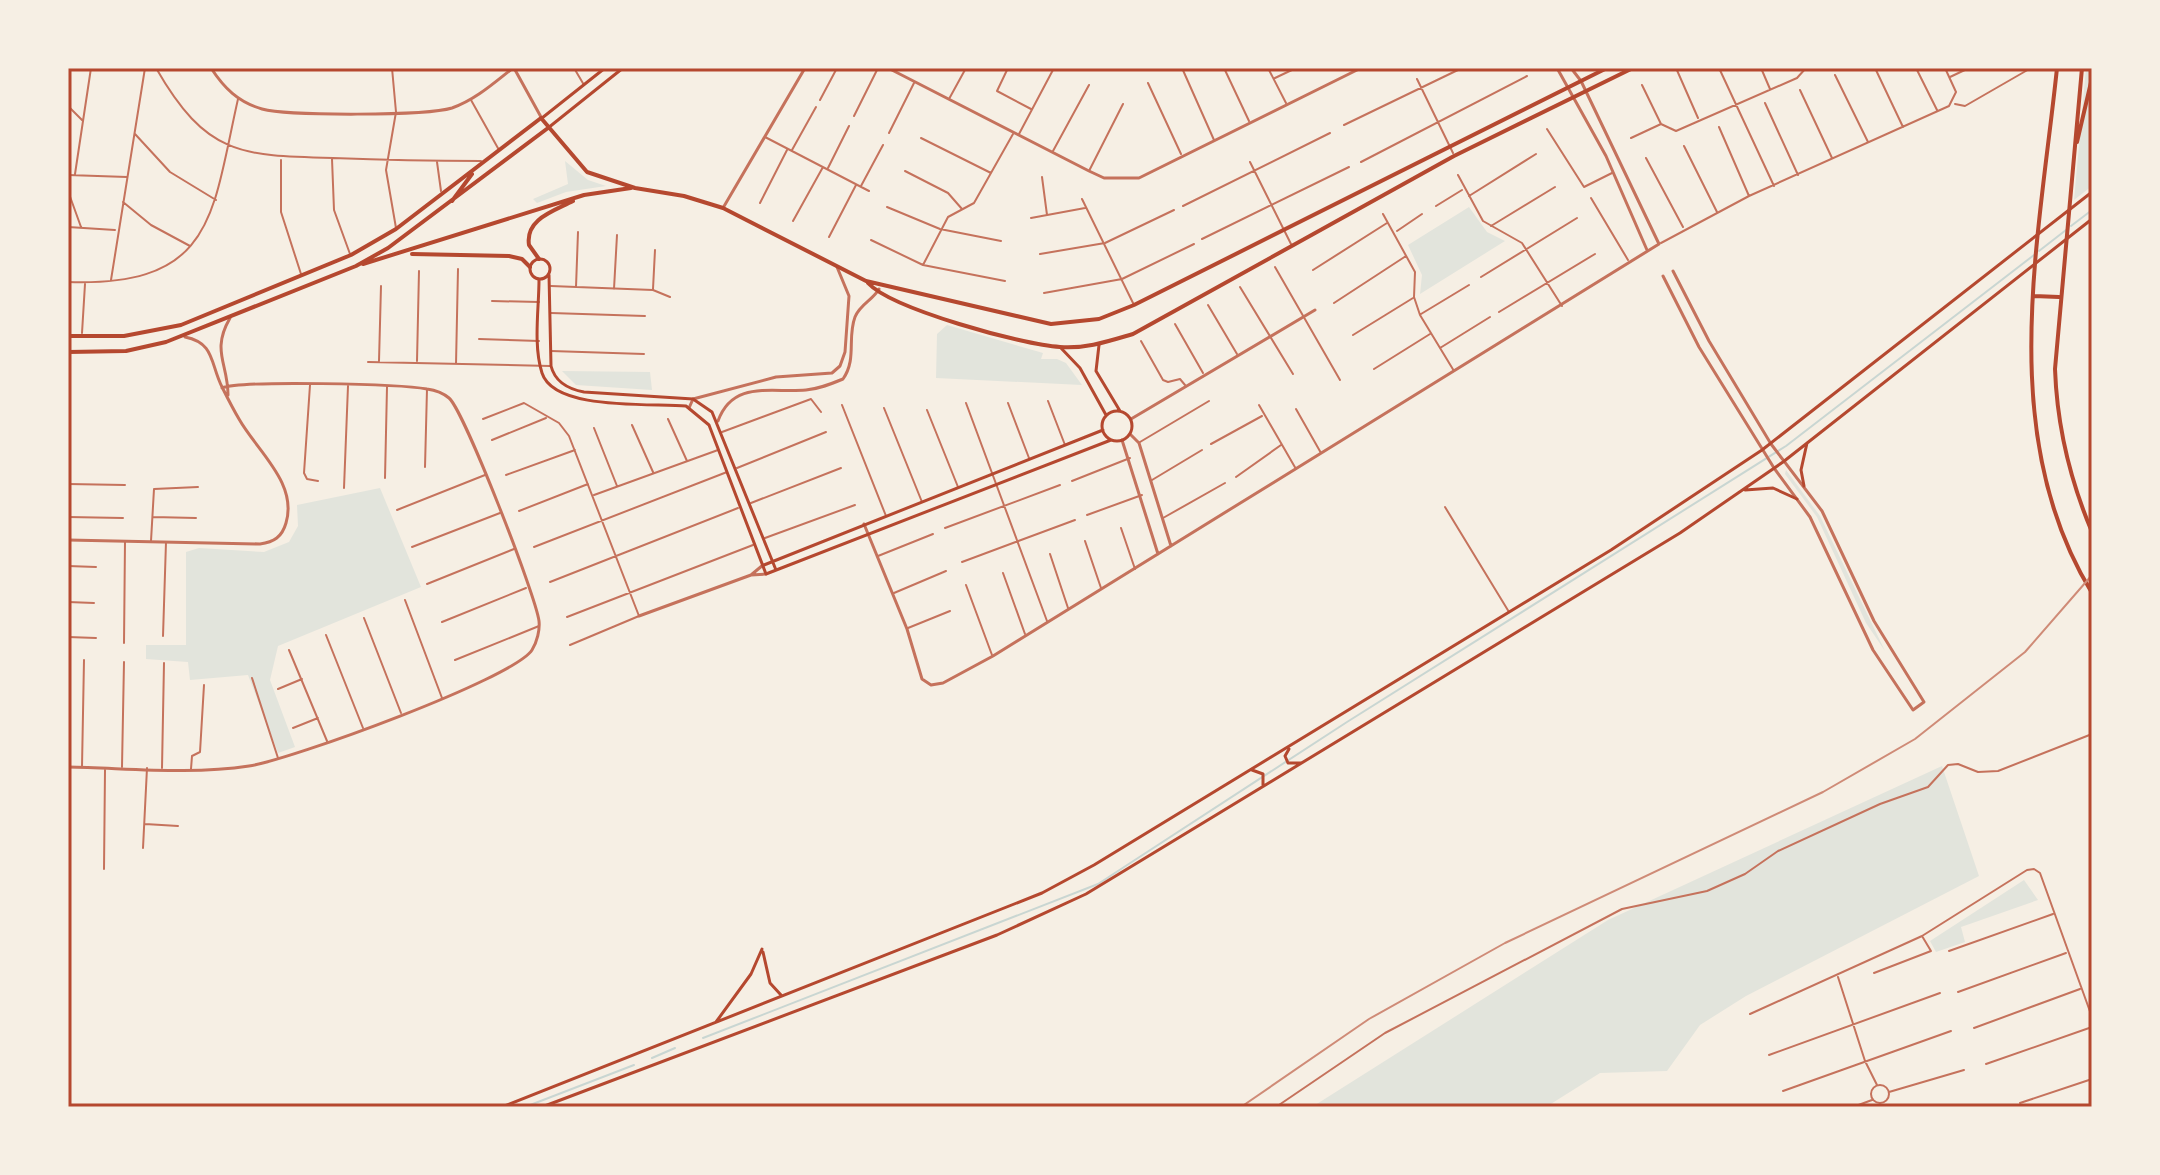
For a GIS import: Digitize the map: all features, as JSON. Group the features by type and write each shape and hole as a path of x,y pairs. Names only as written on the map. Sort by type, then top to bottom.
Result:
{"main road":[{"path":"68,336 144,334 181,325 351,255 396,229 605,68"},
{"path":"68,352 126,351 185,337 356,266 388,248 452,201 623,68"},
{"path":"541,118 587,172 635,188 684,196 723,208 866,281 1051,324 1099,319 1134,305 1607,68"},
{"path":"866,281 877,293 908,306 1013,338 1060,347 1099,345 1133,334 1454,156 1633,68"},
{"path":"2057,68 2034,296 2030,380 2040,453 2057,515 2078,568 2092,593"},
{"path":"2082,68 2059,297 2055,369 2059,419 2073,477 2092,532"},
{"path":"2072,167 2092,78"},
{"path":"452,201 476,169"},
{"path":"356,266 406,254 584,195 635,188"},
{"path":"502,1107 1042,893 1254,770 1640,532 1771,444 2092,192"},
{"path":"584,195 539,219 531,227 529,245 539,259 549,264 551,366 561,383 575,390 693,399 718,421 776,570"},
{"path":"542,1107 997,935 1086,894 1680,533 1783,462 2092,219"},
{"path":"406,254 509,256 522,259 530,267 531,274 539,280"},
{"path":"530,267 539,259"},
{"path":"539,280 549,275"},
{"path":"539,280 539,341 541,366 547,383 568,397 689,408 709,425 766,574 996,483 1111,440 1122,440 1130,434 1131,419 1120,411 1096,371 1099,345"},
{"path":"2034,296 2059,297"},
{"path":"1060,347 1080,368 1106,415 1103,430 1111,440"},
{"path":"1106,415 1120,411"},
{"path":"763,565 1103,430"},
{"path":"1804,486 1801,470 1807,443"},
{"path":"1741,491 1773,488 1797,499"},
{"path":"1292,746 1286,759 1296,764 1305,762"},
{"path":"1254,770 1263,774 1264,784 1260,789"},
{"path":"714,1025 746,983 762,949 767,977 782,996"}],"street":[{"path":"75,174 91,68"},
{"path":"111,281 145,68"},
{"path":"156,68 179,105 206,133 228,145 281,159 486,161"},
{"path":"211,68 238,99 264,110 396,112 441,110 471,100 514,68 541,118"},
{"path":"392,68 396,112 387,161 387,192 396,229"},
{"path":"574,68 585,86"},
{"path":"723,208 805,68"},
{"path":"820,100 837,68"},
{"path":"854,116 878,68"},
{"path":"888,68 1104,178 1139,178 1361,68"},
{"path":"949,99 966,68"},
{"path":"1008,68 997,91 1032,110"},
{"path":"1019,134 1054,68"},
{"path":"1182,68 1215,140"},
{"path":"1224,68 1250,123"},
{"path":"1268,68 1286,103"},
{"path":"1274,79 1296,68"},
{"path":"1344,125 1462,68"},
{"path":"1557,68 1575,96 1613,172 1647,250"},
{"path":"1571,68 1581,81 1659,244"},
{"path":"1676,68 1699,120"},
{"path":"1719,68 1774,186"},
{"path":"1761,68 1770,89"},
{"path":"1875,68 1903,127"},
{"path":"1916,68 1938,112"},
{"path":"1945,68 1956,92 1954,103"},
{"path":"1950,77 1969,68"},
{"path":"864,524 907,629 922,679 931,685 943,683 1135,569 1684,228 1954,103 1965,106 2031,68"},
{"path":"1631,138 1661,124 1668,124 1676,131 1801,76 1805,69"},
{"path":"1835,75 1868,143"},
{"path":"1361,162 1527,76"},
{"path":"1417,79 1454,156"},
{"path":"889,133 915,82"},
{"path":"1148,83 1182,157"},
{"path":"1053,152 1089,85"},
{"path":"1642,85 1661,124"},
{"path":"1800,90 1833,159"},
{"path":"68,282 111,281 176,262 191,247 217,200 238,99"},
{"path":"471,100 499,151"},
{"path":"1765,103 1798,176"},
{"path":"1089,171 1123,104"},
{"path":"68,106 83,121"},
{"path":"792,151 816,107"},
{"path":"793,221 849,126"},
{"path":"1719,127 1749,196"},
{"path":"1547,129 1586,188 1613,172"},
{"path":"923,265 948,217 974,203 1014,132"},
{"path":"134,133 170,172 217,200"},
{"path":"1183,206 1330,133"},
{"path":"764,137 869,191"},
{"path":"921,138 992,173"},
{"path":"829,237 883,145"},
{"path":"1684,146 1717,212"},
{"path":"760,203 787,149"},
{"path":"1468,197 1536,154"},
{"path":"332,158 334,210 351,255"},
{"path":"1646,158 1684,228"},
{"path":"281,159 281,212 301,275"},
{"path":"437,161 443,194"},
{"path":"1250,162 1291,244"},
{"path":"1202,239 1349,167"},
{"path":"905,171 948,193 962,209"},
{"path":"68,175 127,177"},
{"path":"1458,175 1468,197 1491,226 1527,249 1562,306"},
{"path":"1042,177 1047,215"},
{"path":"1491,226 1555,187"},
{"path":"1436,206 1463,189"},
{"path":"68,191 82,228"},
{"path":"1591,198 1629,261"},
{"path":"1082,199 1134,305"},
{"path":"123,202 151,225 191,247"},
{"path":"887,207 940,229 1001,241"},
{"path":"1031,218 1086,208"},
{"path":"1040,254 1105,243 1174,210"},
{"path":"1383,214 1415,272 1414,297 1420,315 1455,372"},
{"path":"1395,232 1422,214"},
{"path":"1481,277 1577,218"},
{"path":"1313,270 1388,222"},
{"path":"68,227 117,230"},
{"path":"576,287 578,232"},
{"path":"614,289 617,235"},
{"path":"871,240 923,265 1005,281"},
{"path":"1044,293 1122,279 1194,244"},
{"path":"653,290 655,250"},
{"path":"1499,312 1595,254"},
{"path":"1334,303 1408,255"},
{"path":"689,408 693,399 776,377 832,373 840,366 845,352 848,288 837,267"},
{"path":"1275,267 1340,380"},
{"path":"456,365 458,269"},
{"path":"417,363 419,271"},
{"path":"1663,276 1699,347 1824,543 1861,625 1913,710 1924,702 1899,666 1822,511 1771,444 1709,341 1673,271"},
{"path":"82,336 85,283"},
{"path":"718,421 723,407 732,398 756,389 805,390 843,379 852,354 854,320 862,304 877,293 881,284"},
{"path":"1420,315 1469,285"},
{"path":"379,362 381,286"},
{"path":"551,286 653,290 670,297"},
{"path":"1240,287 1293,374"},
{"path":"1353,335 1414,297"},
{"path":"492,301 539,302"},
{"path":"1208,305 1237,354"},
{"path":"1131,419 1186,387 1203,373 1315,310"},
{"path":"551,313 645,316"},
{"path":"228,395 219,354 222,334 231,317"},
{"path":"1439,349 1490,317"},
{"path":"846,319 854,320"},
{"path":"1175,324 1203,373"},
{"path":"1374,369 1430,334"},
{"path":"68,540 272,542 284,531 288,518 286,488 239,419 222,388 213,355 199,340 185,337"},
{"path":"479,339 539,341"},
{"path":"1141,341 1163,380 1180,379 1186,387"},
{"path":"1699,347 1709,341"},
{"path":"551,351 644,354"},
{"path":"213,355 219,354"},
{"path":"368,362 551,366"},
{"path":"310,385 304,473 307,479 318,481"},
{"path":"344,488 348,386"},
{"path":"68,767 191,769 248,767 279,760 442,698 512,666 531,652 540,626 528,587 457,408 449,398 427,389 387,386 222,388"},
{"path":"385,478 387,386"},
{"path":"425,467 427,389"},
{"path":"722,432 811,399 821,412"},
{"path":"1048,401 1065,446"},
{"path":"1139,443 1209,401"},
{"path":"483,419 524,403 561,425 575,450 639,616"},
{"path":"966,403 1047,621"},
{"path":"1008,403 1030,460"},
{"path":"842,405 886,516"},
{"path":"1259,405 1296,469"},
{"path":"884,408 922,502"},
{"path":"1296,409 1322,454"},
{"path":"927,410 958,488"},
{"path":"1211,444 1264,415"},
{"path":"492,440 546,418"},
{"path":"668,419 687,461"},
{"path":"632,425 653,473"},
{"path":"594,428 617,486"},
{"path":"737,468 826,432"},
{"path":"1130,434 1139,443 1171,546"},
{"path":"1122,440 1142,495 1158,554"},
{"path":"1236,477 1282,445"},
{"path":"506,475 575,450"},
{"path":"592,495 718,450"},
{"path":"1152,480 1202,450"},
{"path":"1072,481 1130,458"},
{"path":"750,504 841,468"},
{"path":"534,547 727,472"},
{"path":"397,510 485,475"},
{"path":"731,482 741,479"},
{"path":"1163,518 1225,483"},
{"path":"68,484 125,485"},
{"path":"519,511 588,484"},
{"path":"945,528 1060,485"},
{"path":"151,542 156,487 198,487"},
{"path":"1087,515 1142,495"},
{"path":"764,539 855,505"},
{"path":"550,582 740,507"},
{"path":"1445,507 1509,612"},
{"path":"412,547 500,513"},
{"path":"68,517 123,518"},
{"path":"152,517 196,518"},
{"path":"962,562 1075,520"},
{"path":"1121,528 1135,569"},
{"path":"877,557 933,534"},
{"path":"124,643 125,541"},
{"path":"1085,541 1101,588"},
{"path":"163,636 166,542"},
{"path":"567,617 755,544"},
{"path":"427,584 514,549"},
{"path":"1050,554 1068,608"},
{"path":"751,575 763,565"},
{"path":"68,566 96,567"},
{"path":"893,593 946,571"},
{"path":"1003,573 1025,634"},
{"path":"570,645 751,575 766,574"},
{"path":"966,585 993,656"},
{"path":"442,622 528,587"},
{"path":"405,600 442,698"},
{"path":"68,602 94,603"},
{"path":"907,629 950,611"},
{"path":"364,618 401,713"},
{"path":"455,660 540,626"},
{"path":"326,635 363,728"},
{"path":"68,637 96,638"},
{"path":"289,650 327,742"},
{"path":"82,767 84,660"},
{"path":"122,767 124,662"},
{"path":"162,768 164,663"},
{"path":"1888,673 1899,666"},
{"path":"252,678 279,760"},
{"path":"278,689 302,679"},
{"path":"191,769 192,756 200,752 204,685"},
{"path":"293,728 318,718"},
{"path":"1276,1107 1385,1033 1622,909 1707,891 1745,874 1778,851 1880,804 1928,787 1948,765 1958,764 1978,772 1998,771 2092,734"},
{"path":"104,869 105,767"},
{"path":"143,848 147,768"},
{"path":"145,824 178,826"},
{"path":"1750,1014 1922,936 2027,870 2034,869 2040,873 2092,1017"},
{"path":"1949,951 2054,914"},
{"path":"1874,973 1931,951 1922,936"},
{"path":"1958,992 2068,952"},
{"path":"1837,977 1865,1061 1877,1085"},
{"path":"1974,1028 2080,989"},
{"path":"1769,1055 1940,993"},
{"path":"1986,1064 2092,1027"},
{"path":"1783,1091 1951,1031"},
{"path":"1853,1107 1873,1099 1884,1102 1889,1092 1964,1070"},
{"path":"2020,1103 2092,1079"},
{"path":"1877,1085 1884,1086 1889,1092"},
{"path":"1873,1099 1871,1091 1877,1085"}],"shaded area":[{"path":"2086,68 2092,68 2092,186 2074,200"},
{"path":"565,161 588,180 606,186 566,192 537,203 533,199 568,184"},
{"path":"1469,207 1487,232 1505,241 1420,294 1422,275 1408,245"},
{"path":"947,325 1043,353 1041,359 1057,359 1066,363 1082,385 936,378 937,334"},
{"path":"562,371 650,372 652,390 576,385"},
{"path":"1786,470 1820,516 1885,651 1866,623 1817,517 1785,474"},
{"path":"380,488 421,587 278,646 270,680 295,747 278,753 248,675 190,680 188,662 146,659 146,645 186,645 186,552 199,548 264,552 289,542 298,526 297,505"},
{"path":"1942,766 1979,876 1746,996 1700,1025 1667,1071 1600,1073 1546,1107 1312,1107 1608,920"},
{"path":"2024,880 2038,900 1961,927 1965,942 1936,952 1930,941"}],"waterway":[{"path":"2071,226 2092,210"},
{"path":"2039,251 2066,230"},
{"path":"703,1038 1098,884 1347,722 1786,446 2034,255"},
{"path":"652,1058 675,1048"},
{"path":"525,1107 634,1065"}],"railway":[{"path":"1241,1107 1369,1019 1505,943 1823,792 1915,739 2025,652 2092,575"}]}
